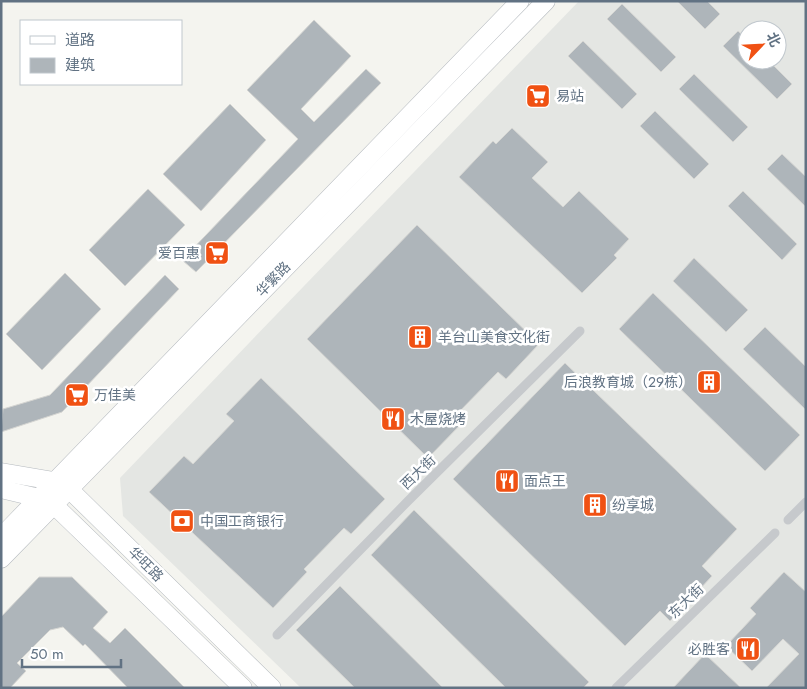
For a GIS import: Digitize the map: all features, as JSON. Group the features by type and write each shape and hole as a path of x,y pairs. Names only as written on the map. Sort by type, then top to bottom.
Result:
{"main road":[{"name":"华繁路","path":"1,559 46,501 520,1"},
{"name":"华繁路","path":"61,485 546,1"},
{"path":"1,472 61,485"},
{"name":"华旺路","path":"61,485 272,688"},
{"path":"1,489 46,501"},
{"name":"华繁路","path":"1,536 46,501"},
{"name":"华旺路","path":"46,501 243,688"}],"street":[{"name":"西大街","path":"277,635 408,501 580,331"},
{"path":"788,520 806,502"},
{"name":"东大街","path":"616,688 775,533"}],"shaded area":[{"path":"579,1 806,1 806,688 301,688 123,516 120,478"}],"building":[{"path":"677,1 707,1 720,14 705,29"},
{"path":"622,4 676,57 661,72 607,19"},
{"path":"314,20 351,56 301,109 314,122 366,69 381,83 196,272 182,260 298,139 247,90"},
{"path":"737,32 737,60 723,46"},
{"path":"583,41 637,94 622,109 568,56"},
{"path":"747,70 778,70 792,84 777,99"},
{"path":"694,74 748,127 733,142 679,89"},
{"path":"230,104 266,140 201,211 163,174"},
{"path":"655,111 709,164 694,179 640,126"},
{"path":"512,128 548,162 532,178 563,207 579,191 629,239 614,255 617,258 582,293 459,177 493,141 496,144"},
{"path":"782,154 806,177 806,207 767,169"},
{"path":"148,189 185,225 125,286 89,250"},
{"path":"743,191 797,244 782,260 728,206"},
{"path":"417,225 539,344 506,379 498,372 456,415 463,422 428,458 307,339"},
{"path":"694,258 748,310 726,332 673,281"},
{"path":"65,273 101,309 42,370 6,334"},
{"path":"165,275 179,289 62,412 1,432 3,409 50,395"},
{"name":"后浪教育城（29栋）","path":"653,293 800,435 765,471 619,329"},
{"path":"765,327 806,367 806,410 743,349"},
{"path":"565,363 737,529 702,566 712,576 670,621 660,611 625,646 453,479"},
{"path":"261,378 385,499 351,534 344,528 304,569 307,572 273,608 149,492 184,456 193,464 234,421 226,414"},
{"path":"414,510 589,682 583,688 506,688 371,555"},
{"path":"784,572 806,592 806,688 766,688 799,654 783,639 752,671 726,646 756,614 750,608"},
{"path":"39,577 72,577 108,612 93,628 110,643 125,628 185,688 128,688 85,644 83,646 63,627 50,630 17,663 26,671 10,688 1,688 1,617"},
{"path":"340,586 443,688 355,688 296,630"},
{"path":"705,654 741,688 673,688"}],"place":[{"name":"易站","path":"538,96"},
{"name":"爱百惠","path":"217,253"},
{"name":"羊台山美食文化街","path":"420,337"},
{"name":"后浪教育城（29栋）","path":"709,382"},
{"name":"万佳美","path":"77,395"},
{"name":"木屋烧烤","path":"393,419"},
{"name":"面点王","path":"507,481"},
{"name":"纷享城","path":"595,505"},
{"name":"中国工商银行","path":"182,521"},
{"name":"必胜客","path":"748,649"}]}
